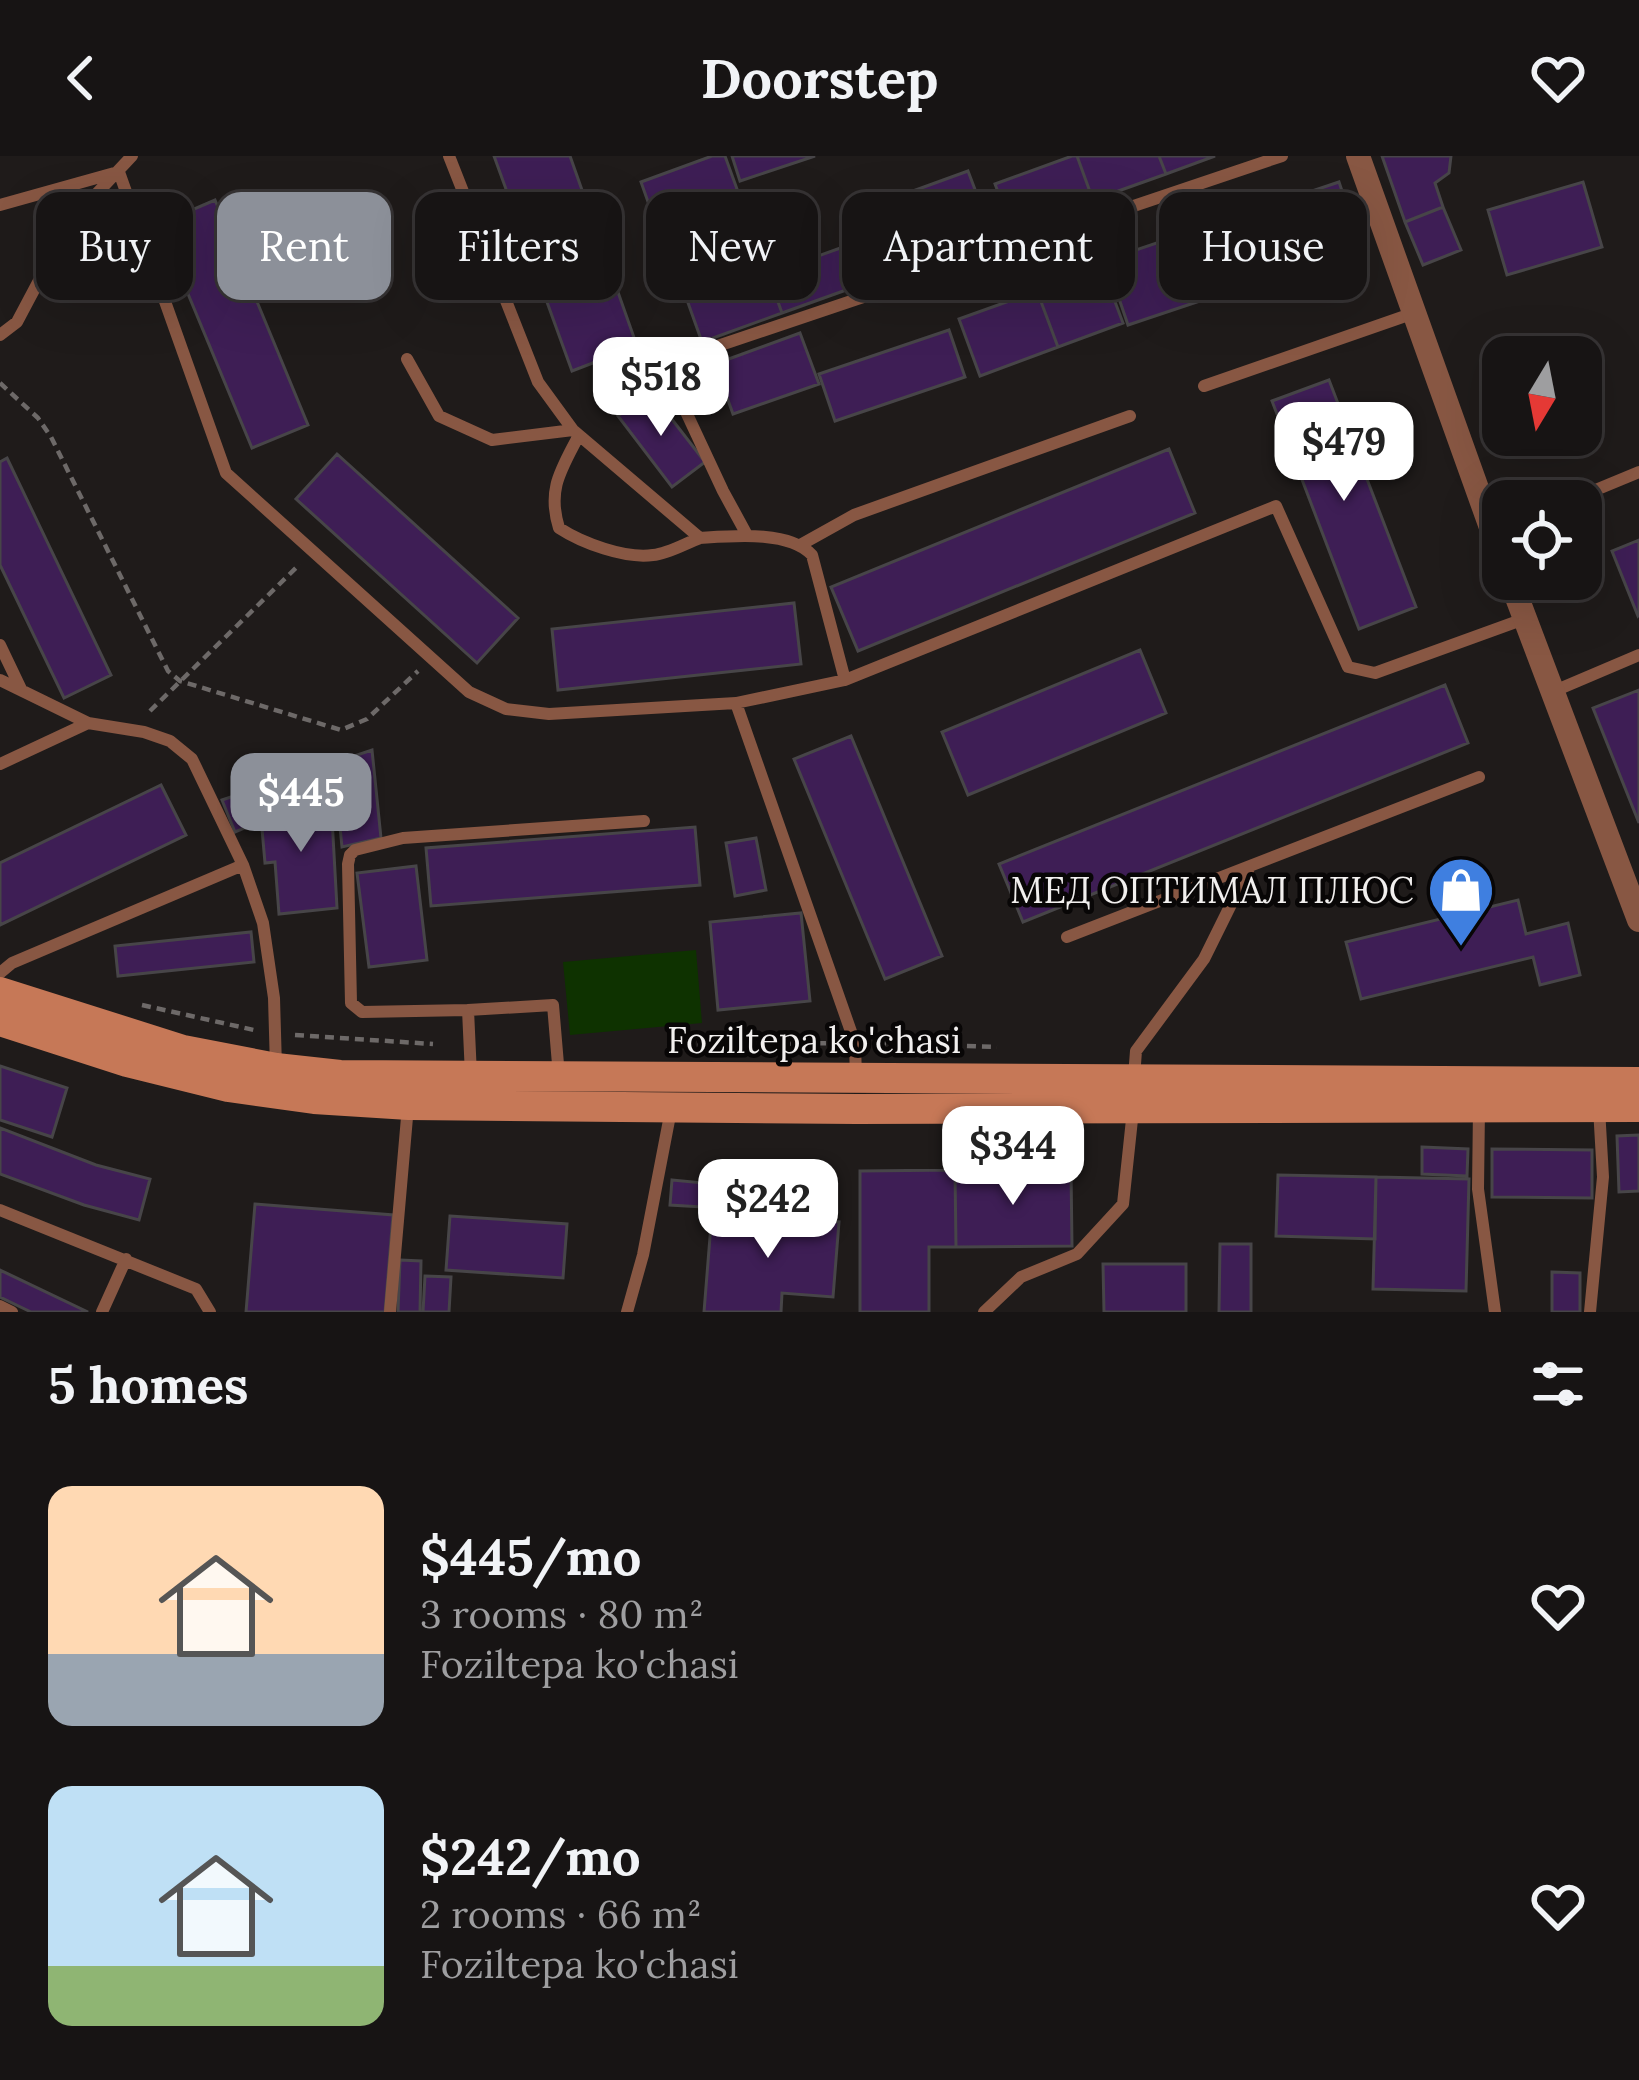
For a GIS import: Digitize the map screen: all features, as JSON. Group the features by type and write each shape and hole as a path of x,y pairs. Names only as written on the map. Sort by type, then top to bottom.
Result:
{"main road":[{"name":"Foziltepa ko'chasi","path":"0,992 183,1050 276,1068 340,1075 470,1061 672,1093"},
{"name":"Foziltepa ko'chasi","path":"0,1021 127,1062 228,1087 409,1105 672,1093 1133,1093 1639,1082"},
{"name":"Foziltepa ko'chasi","path":"1133,1093 1479,1107 1639,1107"}],"street":[{"path":"1358,156 1482,502"},
{"path":"1517,600 1639,920"}],"lane":[{"path":"0,335 17,322 70,222 132,156"},
{"path":"449,156 538,382 576,433 700,538"},
{"path":"747,535 674,384 673,373 682,358 1282,156"},
{"path":"0,205 119,172"},
{"path":"119,172 226,472 469,692 506,710 549,714 736,703 845,680 1276,506 1348,667 1375,673 1524,620"},
{"path":"1204,386 1414,313"},
{"path":"407,359 439,416 492,440 576,433"},
{"path":"802,544 854,515 1130,416"},
{"path":"576,433 556,480 553,507 559,528 609,550 653,555 700,538 747,535 802,544 812,555 845,680"},
{"path":"1602,487 1639,472"},
{"path":"0,645 22,690"},
{"path":"1551,692 1639,655"},
{"path":"0,680 88,722 170,741 192,759 243,865 263,923 274,998 276,1068"},
{"path":"736,703 855,1043 857,1094"},
{"path":"0,764 88,722"},
{"path":"1067,937 1479,777"},
{"path":"560,1078 554,1005 362,1012 354,1007 350,855 403,838 644,821"},
{"path":"0,973 12,963 243,865"},
{"path":"984,1312 1021,1277 1077,1254 1123,1204 1136,1051 1204,959 1250,866"},
{"path":"468,1010 470,1061"},
{"path":"627,1312 643,1255 672,1093"},
{"path":"390,1312 409,1105"},
{"path":"1479,1107 1478,1189 1496,1312"},
{"path":"1590,1312 1604,1177 1599,1107"},
{"path":"0,1210 196,1289 210,1312"},
{"path":"102,1312 126,1258"},
{"path":"0,1306 12,1312"}],"path":[{"path":"0,383 51,437 168,670 181,681 341,730 367,719 430,658"},
{"path":"131,730 312,551"},
{"path":"140,1004 232,1026 470,1061"},
{"path":"652,1046 1001,1047"}],"green space":[{"path":"696,950 702,1023 570,1035 563,962"}],"building":[{"path":"494,156 570,156 583,192 507,192"},
{"path":"712,156 725,156 738,192 646,192 646,196 641,182"},
{"path":"732,156 815,156 740,181"},
{"path":"1077,156 1090,192 998,192 995,184"},
{"path":"1077,156 1159,156 1166,174 1115,192 1090,192"},
{"path":"1159,156 1215,156 1166,174"},
{"path":"1382,156 1451,156 1449,173 1435,183 1443,207 1405,222"},
{"path":"968,171 976,192 913,192"},
{"path":"1339,182 1342,192 1309,192"},
{"path":"1583,182 1602,247 1507,275 1488,210"},
{"path":"215,200 217,300 256,300 308,425 252,448 191,300 193,209"},
{"path":"1443,207 1461,250 1423,265 1405,222"},
{"path":"1159,242 1159,300 1203,300 1128,325 1120,300 1135,300 1135,250"},
{"path":"842,247 842,291 782,313 777,300 818,300 818,256"},
{"path":"546,300 621,300 637,346 572,371"},
{"path":"687,300 777,300 782,313 702,342"},
{"path":"1012,300 1040,300 1058,347 980,376 959,319"},
{"path":"1040,300 1114,300 1123,323 1058,347"},
{"path":"949,330 965,377 835,421 819,374"},
{"path":"800,333 819,384 733,414 715,364"},
{"path":"1329,380 1416,607 1359,629 1272,401"},
{"path":"650,391 705,462 672,487 618,416"},
{"path":"1169,449 1195,513 858,651 831,587"},
{"path":"337,454 518,618 477,663 296,499"},
{"path":"7,458 111,675 64,698 0,565 0,462"},
{"path":"1639,540 1639,615 1638,616 1612,551"},
{"path":"794,603 801,664 558,690 552,629"},
{"path":"1140,650 1166,713 968,795 942,732"},
{"path":"1445,685 1468,743 1023,922 999,864"},
{"path":"1639,690 1639,823 1593,708"},
{"path":"851,736 942,956 885,979 794,759"},
{"path":"372,750 381,838 342,847 338,808 354,805 351,783 301,799 252,802 259,822 235,832 222,800"},
{"path":"161,785 186,835 0,925 0,863"},
{"path":"331,800 337,908 279,914 275,862 265,863 260,806"},
{"path":"695,827 700,885 431,906 426,848"},
{"path":"756,838 766,890 735,896 726,843"},
{"path":"416,866 427,960 369,967 357,873"},
{"name":"МЕД ОПТИМАЛ ПЛЮС","path":"1518,900 1526,934 1568,923 1580,975 1540,985 1533,957 1361,999 1346,942"},
{"path":"801,913 810,1001 718,1010 710,922"},
{"path":"251,932 254,962 118,976 115,946"},
{"path":"0,1066 67,1088 52,1137 0,1120"},
{"path":"0,1128 96,1165 150,1179 139,1220 0,1174"},
{"path":"1639,1135 1639,1191 1619,1192 1617,1136"},
{"path":"1422,1147 1468,1149 1467,1176 1422,1174"},
{"path":"1492,1149 1592,1150 1592,1198 1492,1197"},
{"path":"955,1170 956,1247 929,1247 929,1312 860,1312 860,1171"},
{"path":"955,1170 1071,1170 1072,1246 956,1247"},
{"path":"1278,1175 1376,1177 1375,1239 1276,1236"},
{"path":"1376,1177 1469,1179 1466,1291 1373,1289"},
{"path":"672,1180 704,1183 702,1207 670,1205"},
{"path":"255,1204 393,1215 385,1312 246,1312"},
{"path":"712,1212 839,1222 833,1297 782,1293 781,1312 704,1312"},
{"path":"450,1216 567,1224 563,1278 446,1270"},
{"path":"1220,1244 1251,1244 1251,1312 1219,1312"},
{"path":"400,1260 421,1261 420,1312 398,1312"},
{"path":"1103,1264 1186,1264 1186,1312 1104,1312"},
{"path":"0,1270 88,1312 31,1312 0,1297"},
{"path":"1552,1272 1580,1273 1580,1312 1552,1312"},
{"path":"425,1276 451,1277 449,1312 423,1312"}],"place":[{"name":"МЕД ОПТИМАЛ ПЛЮС","path":"1461,949"}]}
